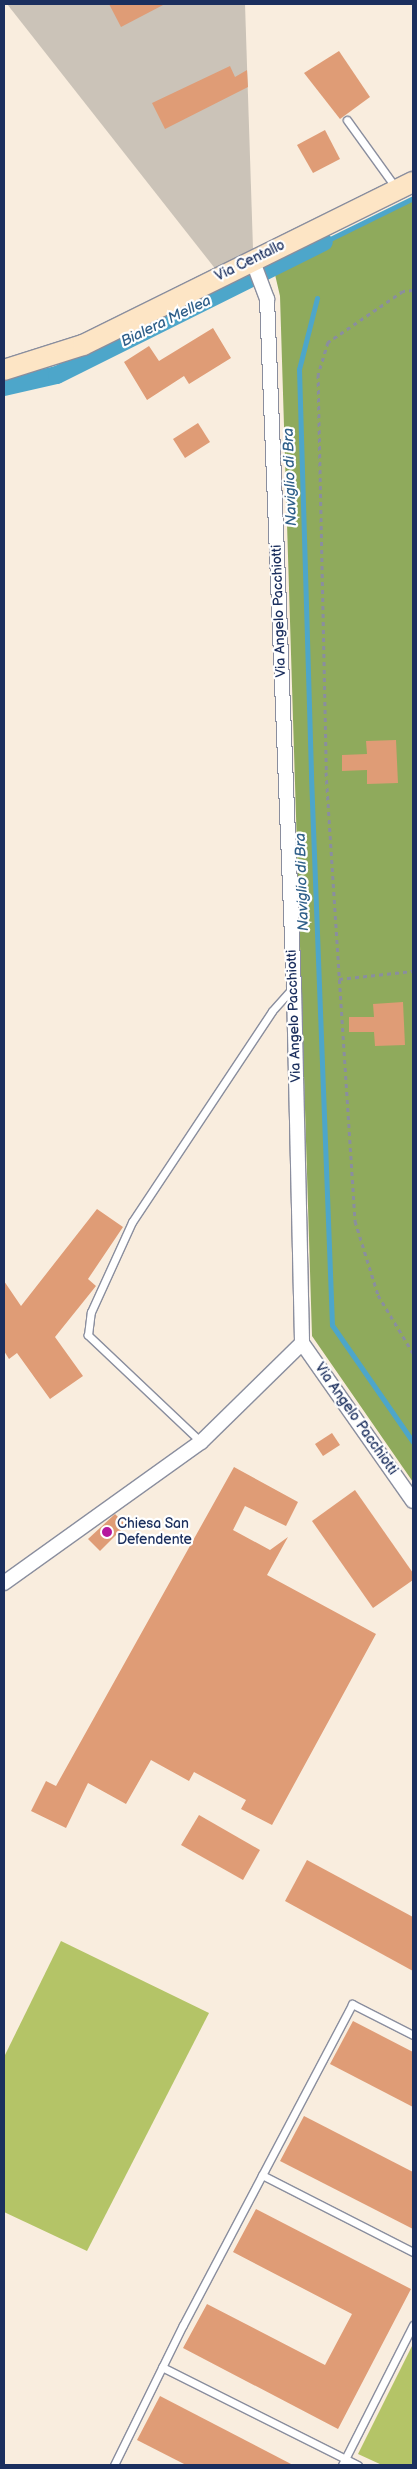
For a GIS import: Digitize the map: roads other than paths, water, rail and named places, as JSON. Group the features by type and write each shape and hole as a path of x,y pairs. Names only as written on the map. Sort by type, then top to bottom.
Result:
{"main road":[{"name":"Via Centallo","path":"4,370 83,345 254,263 405,186"}],"street":[{"name":"Via Angelo Pacchiotti","path":"254,263 263,282 268,299 294,988 302,1343 413,1501"},
{"path":"4,1584 202,1442 302,1343"}],"lane":[{"path":"348,120 405,186"},
{"path":"202,1442 88,1335 91,1312 132,1222 272,1011 294,988"},
{"path":"114,2465 162,2367 352,2004 413,2035"},
{"path":"262,2175 413,2252"},
{"path":"344,2462 413,2325"},
{"path":"162,2367 344,2462 358,2465"}],"waterway":[{"name":"Naviglio di Bra","path":"324,242 413,198"},
{"name":"Bialera Mellea","path":"4,387 57,375 324,242"},
{"name":"Naviglio di Bra","path":"317,298 299,369 311,776 332,1325 413,1442"}],"place":[{"name":"Chiesa San Defendente","path":"107,1532"}]}
